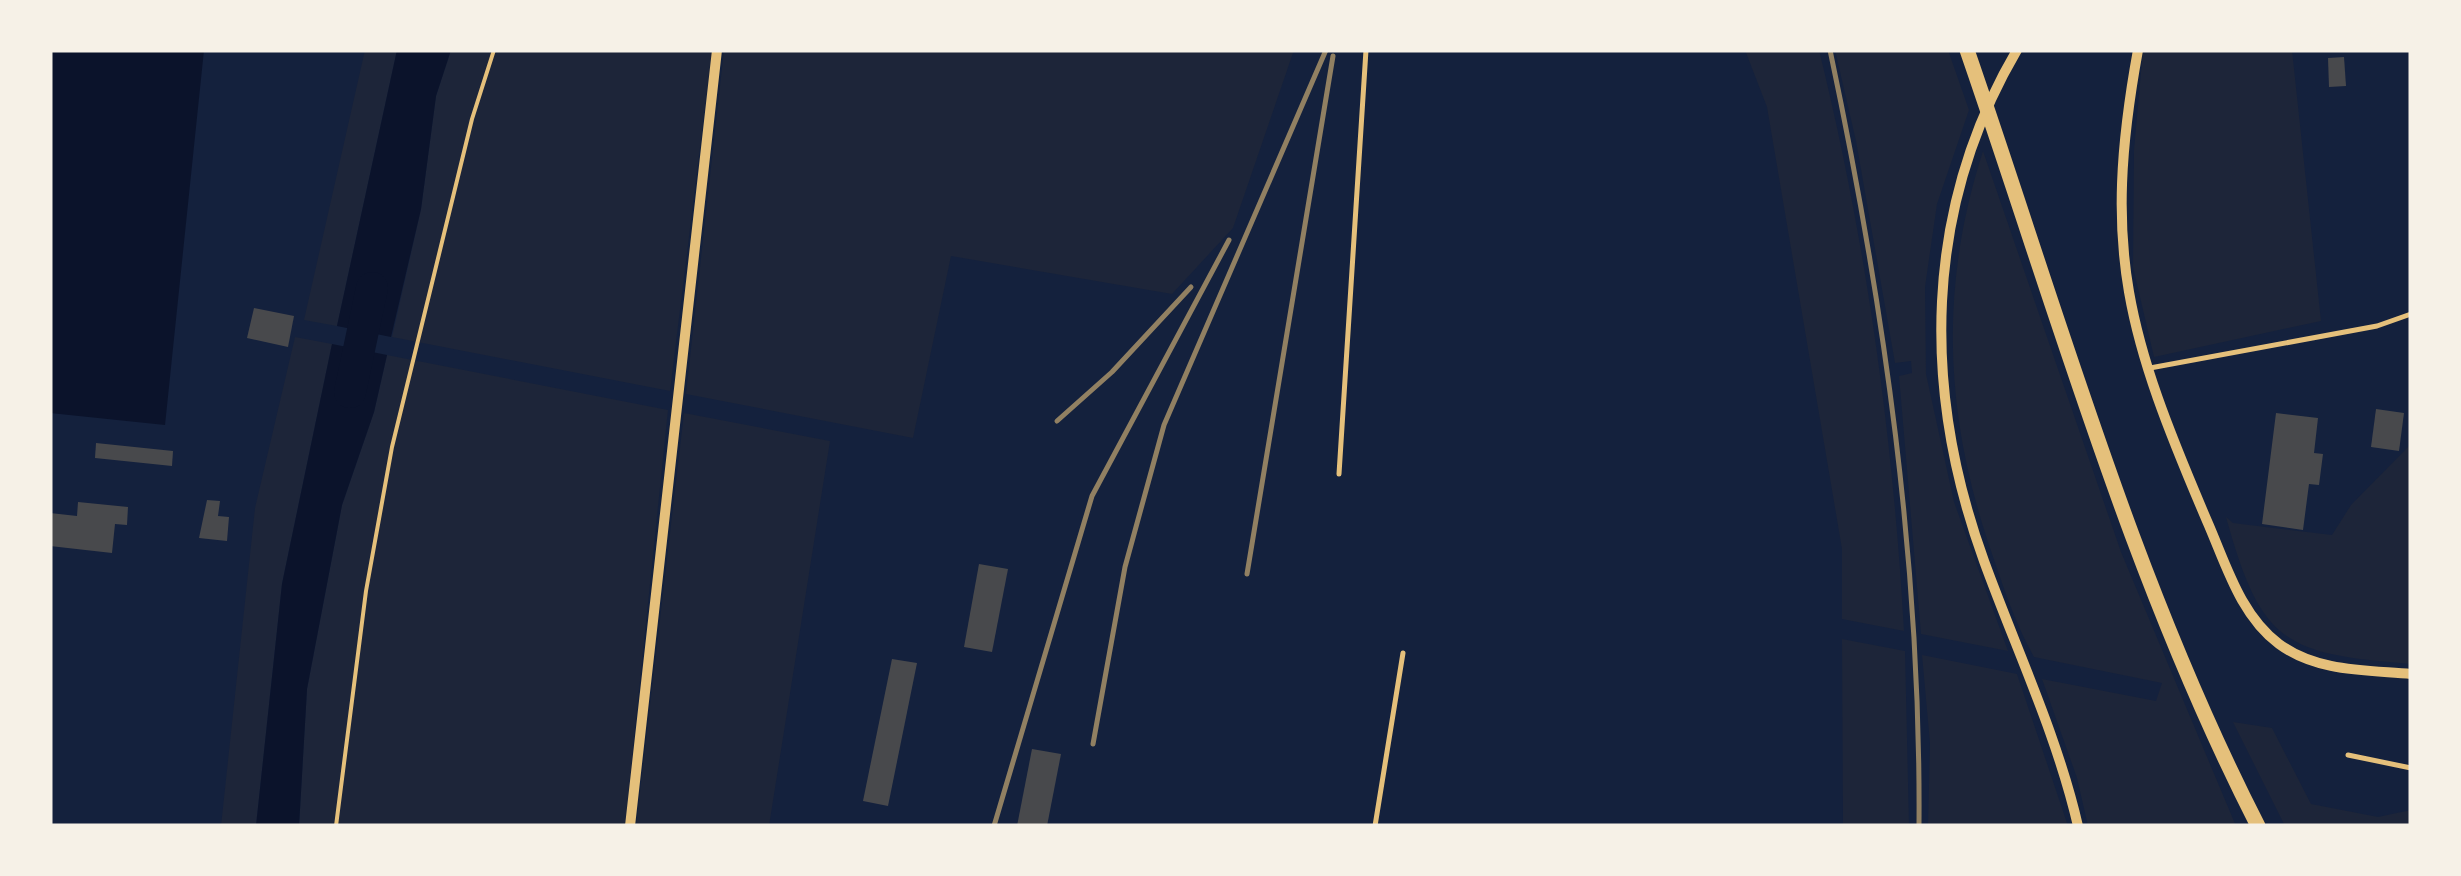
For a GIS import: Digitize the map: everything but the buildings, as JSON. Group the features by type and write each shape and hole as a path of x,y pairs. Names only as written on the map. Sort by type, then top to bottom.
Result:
{"main road":[{"path":"1967,50 2144,563 2258,826"}],"street":[{"path":"630,826 718,50"},
{"path":"2017,50 1985,110 1964,168 1947,237 1939,328 1942,392 1968,512 2058,756 2078,826"},
{"path":"2138,50 2122,136 2120,222 2126,293 2146,369 2236,588 2258,623 2281,645 2314,663 2411,674"}],"lane":[{"path":"1339,474 1366,50"},
{"path":"2146,369 2377,326 2411,314"},
{"path":"1374,826 1403,653"},
{"path":"2348,755 2411,768"}],"path":[{"path":"336,826 366,590 385,482 472,119 494,50"}],"shaded area":[{"path":"50,50 204,50 165,425 50,413"},
{"path":"365,50 397,50 337,326 304,320"},
{"path":"397,50 451,50 436,96 421,209 391,337 337,326"},
{"path":"451,50 712,50 670,391 392,337 421,209 436,96"},
{"path":"724,50 1294,50 1233,228 1172,294 951,256 913,438 686,394"},
{"path":"1745,50 1819,50 1851,194 1875,339 1893,485 1904,631 1842,619 1842,549 1767,107"},
{"path":"1835,50 1948,50 1969,110 1937,204 1925,287 1926,374 1954,502 2008,651 1921,634 1899,376 1912,373 1911,361 1895,363 1856,141"},
{"path":"2143,50 2292,50 2321,321 2154,357 2133,267 2134,150"},
{"path":"1983,151 2121,552 2236,826 2088,826 2077,778 2042,679 2156,701 2162,683 2034,657 1988,542 1963,444 1953,347 1959,250"},
{"path":"295,337 332,344 282,584 256,826 221,826 255,508"},
{"path":"332,344 387,355 374,412 342,505 307,689 299,826 256,826 282,584"},
{"path":"387,355 668,410 625,826 299,826 307,689 342,505 374,412"},
{"path":"684,413 830,441 769,826 636,826"},
{"path":"2411,444 2411,664 2334,655 2306,647 2284,634 2267,617 2252,592 2226,517 2233,523 2332,535 2351,505"},
{"path":"1842,639 1905,651 1909,826 1843,826"},
{"path":"1922,655 2017,674 2068,826 1928,826 1930,743"},
{"path":"2233,722 2272,728 2311,804 2378,817 2411,810 2411,826 2285,826"}],"waterway":[{"path":"350,392 372,288"}],"railway":[{"path":"1093,744 1125,567 1164,425 1326,50"},
{"path":"1830,50 1867,242 1896,435 1914,630 1919,826"},
{"path":"1247,574 1333,56"},
{"path":"994,826 1092,496 1229,240"},
{"path":"1057,421 1112,372 1191,287"}]}
